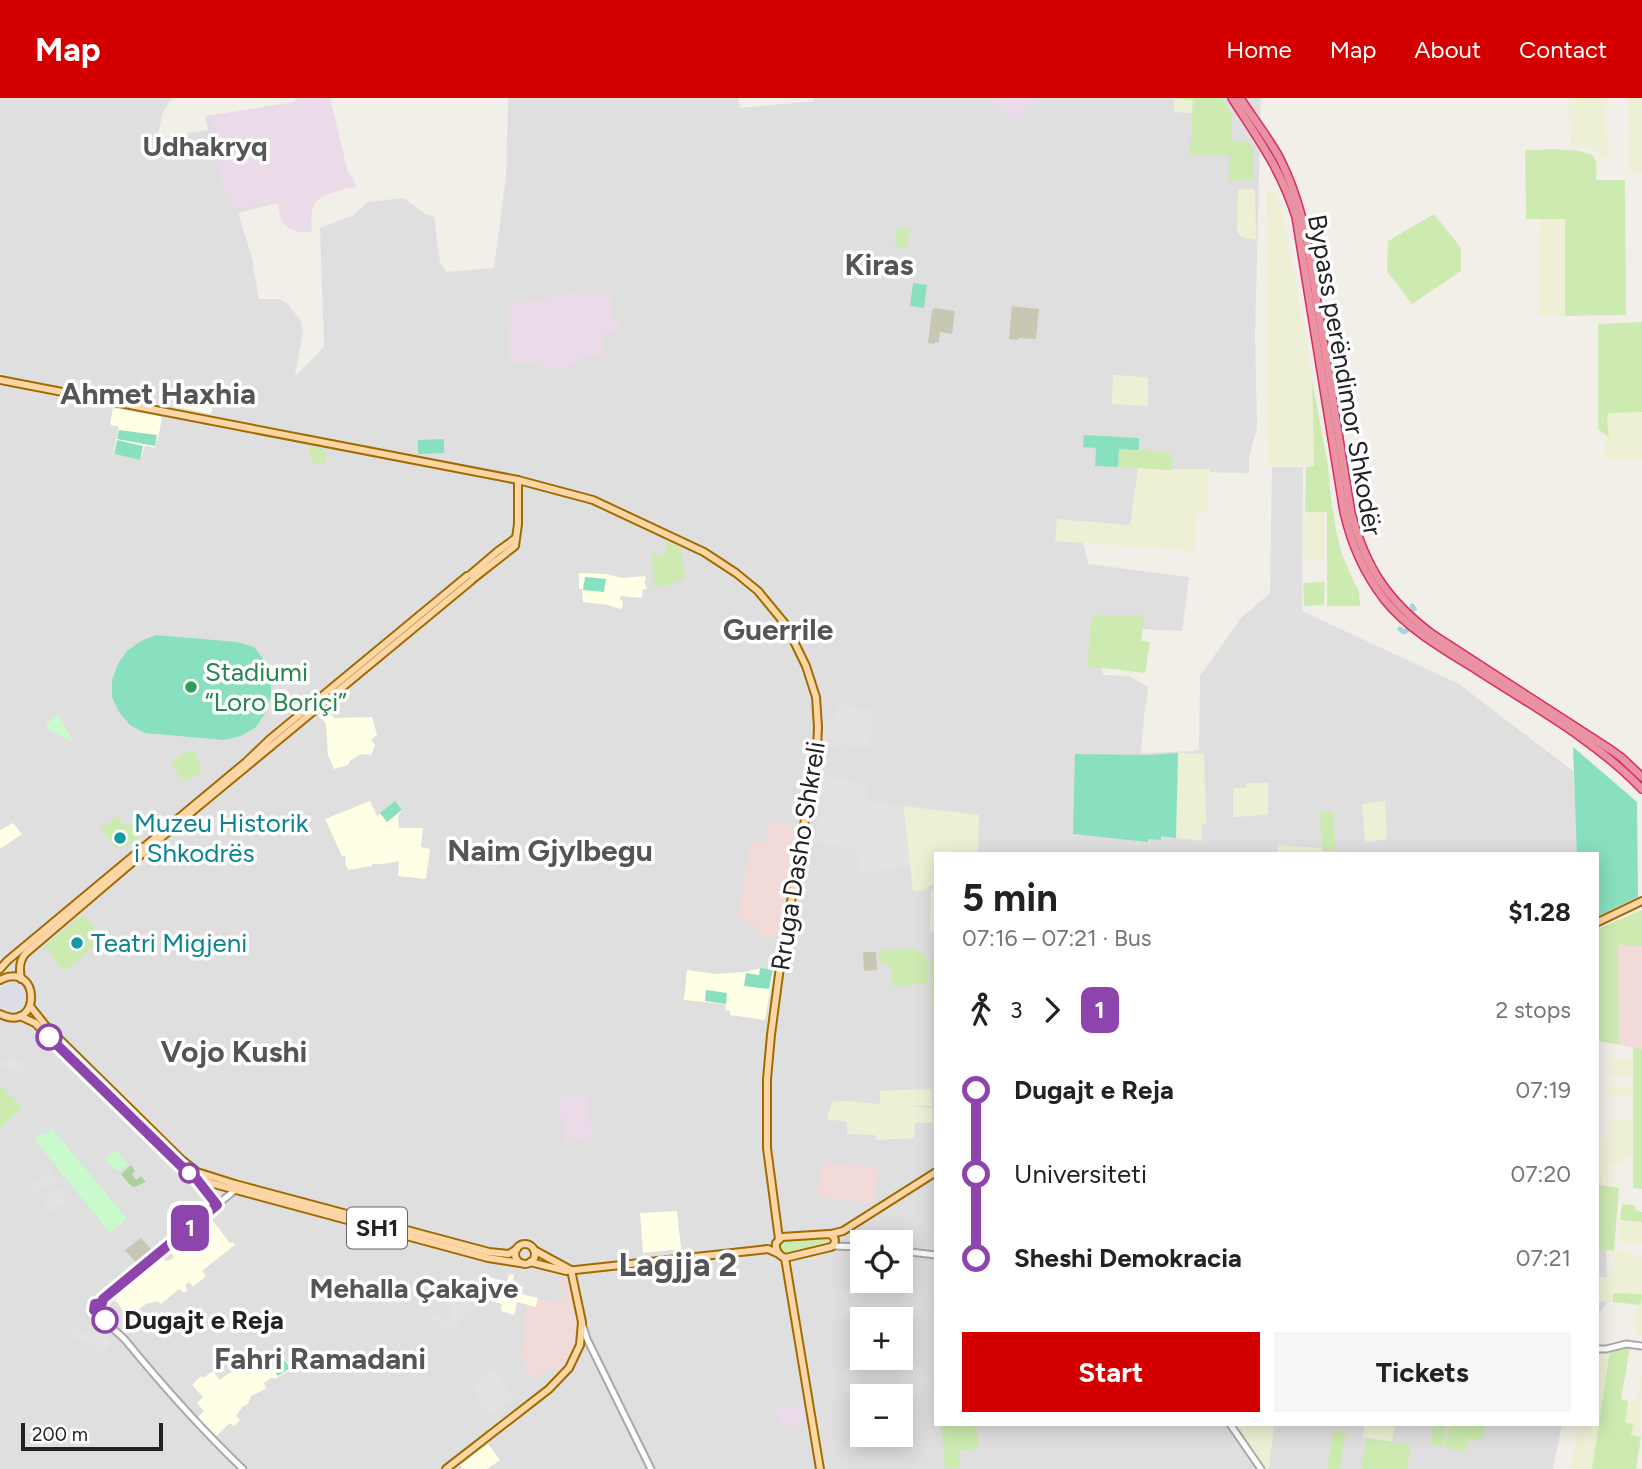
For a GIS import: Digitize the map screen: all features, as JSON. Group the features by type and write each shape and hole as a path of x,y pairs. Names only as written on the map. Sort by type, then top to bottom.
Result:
{"highway":[{"name":"Bypass perëndimor Shkodër","path":"1232,98 1276,166 1296,217 1344,512 1360,560 1373,584 1412,628 1600,750 1642,789"},
{"name":"Bypass perëndimor Shkodër","path":"1240,98 1278,156 1291,182 1301,212 1351,513 1367,561 1392,599 1416,622 1604,745 1642,777"}],"main road":[{"name":"Rruga Dasho Shkreli","path":"0,380 518,480 593,500 704,552 758,591 783,621 806,666 816,697 818,727 817,748 771,1035 767,1079 767,1147 779,1239 776,1247 782,1256 820,1469"},
{"path":"1,965 19,956 270,739 515,542 518,524 518,480"},
{"path":"1599,922 1642,901"},
{"path":"19,956 21,979"},
{"path":"0,981 10,977 21,979 28,985 32,995 30,1006 20,1016 11,1018 0,1014"},
{"name":"SH1","path":"30,1006 46,1026 197,1172 235,1187 488,1258 520,1263"},
{"name":"SH1","path":"20,1016 34,1023 195,1177 489,1252 509,1254 517,1250"},
{"path":"768,1250 784,1236 843,1231 934,1173"},
{"path":"446,1469 556,1382 569,1368 579,1349 582,1322 571,1270 527,1245 521,1245 516,1255 520,1263 530,1262 571,1270 768,1250 782,1256 834,1245 843,1231"},
{"path":"831,1234 835,1240 834,1245"},
{"path":"530,1262 534,1257 534,1250"}],"street":[{"path":"195,1177 217,1205"},
{"path":"235,1187 93,1308 122,1336 184,1409 243,1469"},
{"path":"834,1245 850,1246"},
{"path":"913,1252 934,1255"},
{"path":"582,1322 587,1339 651,1469"},
{"path":"1599,1349 1626,1344 1642,1346"},
{"path":"1231,1426 1261,1469"}],"shaded area":[{"path":"0,98 172,98 163,112 158,135 171,145 187,133 208,130 205,116 280,105 288,200 238,213 252,258 259,299 279,299 287,303 301,321 303,333 295,376 324,347 320,228 354,215 368,202 403,198 434,217 440,262 446,272 494,268 506,177 508,98 738,98 740,108 814,101 814,98 1261,98 1255,336 1257,428 1249,457 1249,473 1139,471 1133,530 1081,529 1088,564 1189,577 1182,631 1101,627 1102,675 1129,676 1148,687 1141,753 1199,749 1200,676 1241,618 1270,593 1272,467 1303,467 1302,611 1459,684 1573,771 1580,852 934,852 934,1426 1562,1426 1553,1469 0,1469"},
{"path":"296,98 330,98 348,172 356,187 343,189 315,202 312,209 312,232 297,232 288,228 281,221 277,200 242,208 232,207 224,193 209,116 294,102"},
{"path":"989,98 1038,100 1013,122 1007,111 1002,115"},
{"path":"1569,98 1606,98 1607,159 1588,147 1570,145"},
{"path":"1628,98 1642,98 1642,173 1630,173"},
{"path":"1174,99 1193,99 1192,113 1174,112"},
{"path":"1254,189 1256,240 1243,238 1237,233 1238,190"},
{"path":"1266,189 1276,192 1281,205 1298,292 1312,379 1314,466 1268,466"},
{"path":"1540,219 1565,219 1565,316 1539,316"},
{"path":"567,291 580,291 581,295 611,294 611,320 619,320 620,329 617,333 604,333 604,352 601,355 583,355 575,363 568,365 568,368 543,368 542,364 509,364 510,302 550,300 550,296 567,295"},
{"path":"1012,306 1039,309 1036,339 1009,339"},
{"path":"934,308 955,311 952,334 940,332 939,342 934,344 928,343"},
{"path":"1113,375 1148,377 1148,406 1112,404"},
{"path":"184,392 212,397 211,414 181,408"},
{"path":"113,408 162,417 154,448 145,445 140,460 113,454 119,427 110,423"},
{"path":"1612,412 1642,412 1642,459 1603,459 1608,436 1607,418"},
{"path":"1138,468 1211,469 1206,516 1204,511 1198,510 1194,551 1055,541 1057,519 1130,525"},
{"path":"1308,512 1324,512 1325,560 1303,561 1303,517 1308,517"},
{"path":"579,573 606,574 622,578 645,576 647,589 643,589 642,598 621,596 620,600 623,601 620,609 583,602 582,589 579,589"},
{"path":"839,704 872,711 871,750 841,744 822,749 824,722 833,720"},
{"path":"328,711 334,718 372,717 377,735 371,740 375,745 371,755 361,754 348,765 334,769 328,755 326,724 321,717"},
{"path":"1178,753 1204,754 1207,823 1201,824 1202,841 1176,838"},
{"path":"820,775 868,784 866,800 903,806 910,867 859,873 857,850 814,842 822,808 813,805"},
{"path":"1246,783 1268,783 1268,815 1233,817 1233,788 1246,788"},
{"path":"370,801 377,816 395,801 402,810 398,816 399,828 423,828 421,847 430,849 426,879 398,876 399,861 348,870 345,856 342,856 325,819"},
{"path":"1385,801 1387,839 1365,842 1362,804"},
{"path":"903,806 979,815 978,852 934,852 934,885 927,886 927,890 913,891"},
{"path":"771,820 797,828 778,937 758,937 758,926 748,925 744,918 737,917 751,842 766,843"},
{"path":"13,823 22,834 0,849 0,830"},
{"path":"1277,845 1322,848 1323,852 1277,852"},
{"path":"931,889 934,889 934,932 930,931"},
{"path":"1642,910 1642,1049 1599,1041 1599,929"},
{"path":"863,952 876,952 877,970 864,971"},
{"path":"774,969 765,1020 730,1015 725,1004 684,1000 687,970 716,974"},
{"path":"10,984 20,987 25,997 23,1004 14,1010 6,1009 0,1004 0,990"},
{"path":"1610,1058 1633,1060 1633,1077 1610,1075"},
{"path":"17,1059 25,1064 24,1073 15,1072 8,1066 0,1069 0,1064 5,1060"},
{"path":"1610,1086 1633,1088 1633,1098 1610,1097"},
{"path":"931,1089 932,1106 903,1105 932,1108 933,1123 915,1123 914,1138 876,1140 875,1135 847,1134 847,1122 827,1119 832,1102 880,1104 880,1091"},
{"path":"587,1096 592,1138 565,1143 559,1097"},
{"path":"1610,1118 1633,1119 1633,1156 1622,1157 1622,1163 1610,1164"},
{"path":"1599,1138 1608,1138 1608,1183 1599,1182"},
{"path":"1599,1155 1609,1299 1599,1314"},
{"path":"822,1162 879,1167 874,1202 850,1202 817,1196"},
{"path":"50,1170 57,1180 37,1192 31,1183"},
{"path":"63,1187 67,1191 62,1196 69,1200 50,1212 42,1200"},
{"path":"677,1211 681,1249 643,1253 640,1213"},
{"path":"212,1220 230,1243 235,1245 202,1271 206,1276 193,1287 189,1282 185,1285 188,1290 184,1293 179,1289 161,1304 158,1301 146,1304 128,1317 115,1300 120,1296 118,1293 163,1257 166,1261 174,1257 171,1252"},
{"path":"1620,1220 1642,1222 1642,1244 1619,1243"},
{"path":"141,1238 153,1251 137,1264 125,1250"},
{"path":"1614,1251 1630,1252 1633,1257 1642,1257 1642,1294 1614,1293 1613,1302 1599,1301 1599,1277 1612,1277"},
{"path":"509,1274 514,1275 512,1284 523,1287 522,1294 538,1298 536,1307 517,1302 514,1315 501,1311 502,1304 483,1298 489,1277 507,1282"},
{"path":"560,1277 569,1282 576,1310 578,1327 574,1347 559,1374 554,1367 549,1367 536,1379 531,1374 528,1375 524,1359 520,1357 521,1352 524,1352 525,1305 536,1306 538,1299 559,1303 560,1296 568,1301 568,1293 564,1292 565,1285 560,1285"},
{"path":"455,1291 467,1298 465,1302 476,1306 465,1314 450,1333 432,1319 435,1313 448,1321 452,1309 446,1305"},
{"path":"1642,1299 1642,1335 1635,1334 1635,1304 1641,1305"},
{"path":"94,1325 113,1343 102,1353 88,1339 81,1343 78,1337 74,1339 71,1334 77,1327 85,1336"},
{"path":"278,1349 292,1369 264,1383 266,1389 251,1396 248,1404 241,1407 236,1415 240,1420 234,1426 230,1423 215,1437 197,1418 204,1411 197,1403 203,1397 192,1385 201,1376 203,1378 213,1371 220,1380 231,1372 241,1370 243,1373"},
{"path":"1610,1351 1599,1423 1599,1378 1602,1352"},
{"path":"492,1368 514,1399 491,1416 472,1388"},
{"path":"1641,1377 1641,1437 1631,1435 1624,1423 1628,1401 1637,1402"},
{"path":"803,1404 806,1423 781,1428 779,1416 774,1417 773,1410"},
{"path":"1235,1426 1274,1426 1269,1469 1265,1469"},
{"path":"1365,1426 1395,1426 1392,1442 1363,1437"},
{"path":"1579,1426 1599,1426 1592,1469 1571,1469"},
{"path":"488,1444 500,1460 487,1469 463,1469 460,1465"}],"green space":[{"path":"1174,98 1222,98 1231,113 1232,141 1250,141 1254,148 1254,180 1229,181 1229,156 1190,156 1193,100"},
{"path":"1525,150 1562,150 1589,154 1596,162 1596,180 1625,180 1626,315 1565,316 1565,219 1526,219"},
{"path":"1434,214 1461,248 1461,271 1412,304 1387,271 1388,241"},
{"path":"897,228 910,229 907,248 894,246"},
{"path":"913,283 927,285 924,308 910,306"},
{"path":"1642,322 1642,412 1609,413 1609,437 1598,429 1598,324"},
{"path":"1312,379 1328,466 1336,530 1342,555 1359,590 1360,606 1327,606 1327,512 1305,512 1306,467 1314,466"},
{"path":"119,430 157,435 155,446 117,439"},
{"path":"1084,435 1139,438 1139,450 1119,449 1118,467 1095,466 1096,448 1083,447"},
{"path":"444,439 444,453 418,454 418,440"},
{"path":"117,440 143,446 140,460 114,454"},
{"path":"309,446 321,448 325,452 325,465 318,465 311,460"},
{"path":"1119,449 1170,452 1170,458 1173,458 1172,470 1118,467"},
{"path":"666,541 680,547 686,578 670,585 654,587 652,581 655,580 655,574 650,568 653,565 650,555 664,554 667,551"},
{"path":"585,577 606,579 604,592 583,590"},
{"path":"1325,582 1324,605 1304,606 1303,583"},
{"path":"1092,615 1145,615 1141,641 1150,642 1145,673 1087,666"},
{"name":"Stadiumi “Loro Boriçi”","path":"156,635 237,642 254,647 265,661 271,678 271,695 266,712 256,727 241,736 224,740 145,733 130,725 119,712 112,697 112,680 127,651"},
{"path":"58,714 71,742 47,728 46,725"},
{"path":"1573,747 1637,802 1638,897 1599,916 1599,852 1577,852"},
{"path":"195,751 202,773 184,781 170,763 185,752"},
{"path":"1178,753 1176,838 1161,836 1161,840 1148,839 1148,842 1073,834 1075,754"},
{"path":"395,801 402,810 387,822 380,813"},
{"path":"1320,811 1333,811 1336,849 1322,850"},
{"path":"117,816 122,824 133,824 141,837 129,846 116,848 101,829"},
{"path":"1642,910 1642,945 1618,945 1619,1044 1599,1041 1599,929"},
{"path":"83,915 103,939 64,971 44,946"},
{"path":"912,948 926,957 928,983 893,987 890,964 879,964 879,951"},
{"path":"930,957 934,958 934,1044"},
{"path":"760,968 773,969 769,989 744,986 746,973 759,975"},
{"path":"706,990 727,993 726,1004 705,1001"},
{"path":"1633,1047 1642,1049 1642,1189 1633,1188"},
{"path":"0,1085 22,1107 0,1128"},
{"path":"52,1128 127,1219 110,1233 34,1139"},
{"path":"116,1150 128,1165 119,1171 105,1158"},
{"path":"131,1165 136,1180 141,1176 146,1182 134,1187 129,1184 121,1174"},
{"path":"1599,1185 1619,1188 1614,1251 1599,1249"},
{"path":"1622,1204 1634,1205 1637,1211 1642,1212 1642,1222 1620,1220"},
{"path":"825,1237 829,1240 827,1246 786,1255 779,1250 779,1245 784,1240"},
{"path":"1613,1293 1642,1294 1641,1305 1613,1302"},
{"path":"1630,1348 1621,1399 1628,1401 1625,1423 1633,1424 1631,1435 1641,1437 1636,1469 1592,1469 1610,1351"},
{"path":"278,1350 290,1368 278,1376 266,1358"},
{"path":"941,1426 976,1426 979,1448 958,1451 960,1468 945,1469"},
{"path":"1432,1426 1446,1426 1442,1447 1430,1445"},
{"path":"1449,1426 1485,1426 1482,1441 1468,1438 1466,1452 1445,1447"},
{"path":"1333,1431 1346,1433 1340,1469 1327,1469"},
{"path":"1367,1438 1411,1445 1407,1469 1361,1469"}],"waterway":[{"path":"1400,629 1404,632 1407,630"}],"bus line":[{"name":"1","path":"49,1037 195,1177 217,1205 103,1299 102,1303 95,1304 94,1310 105,1320"}],"place":[{"name":"Stadiumi “Loro Boriçi”","path":"191,687"},
{"name":"Muzeu Historik i Shkodrës","path":"120,838"},
{"name":"Teatri Migjeni","path":"77,943"},
{"name":"Dugajt e Reja","path":"105,1320"}],"district":[{"name":"Udhakryq","path":"205,146"},
{"name":"Kiras","path":"879,265"},
{"name":"Ahmet Haxhia","path":"158,394"},
{"name":"Guerrile","path":"778,630"},
{"name":"Naim Gjylbegu","path":"550,851"},
{"name":"Vojo Kushi","path":"234,1052"},
{"name":"Lagjja 2","path":"678,1264"},
{"name":"Mehalla Çakajve","path":"414,1288"},
{"name":"Fahri Ramadani","path":"320,1359"}]}
